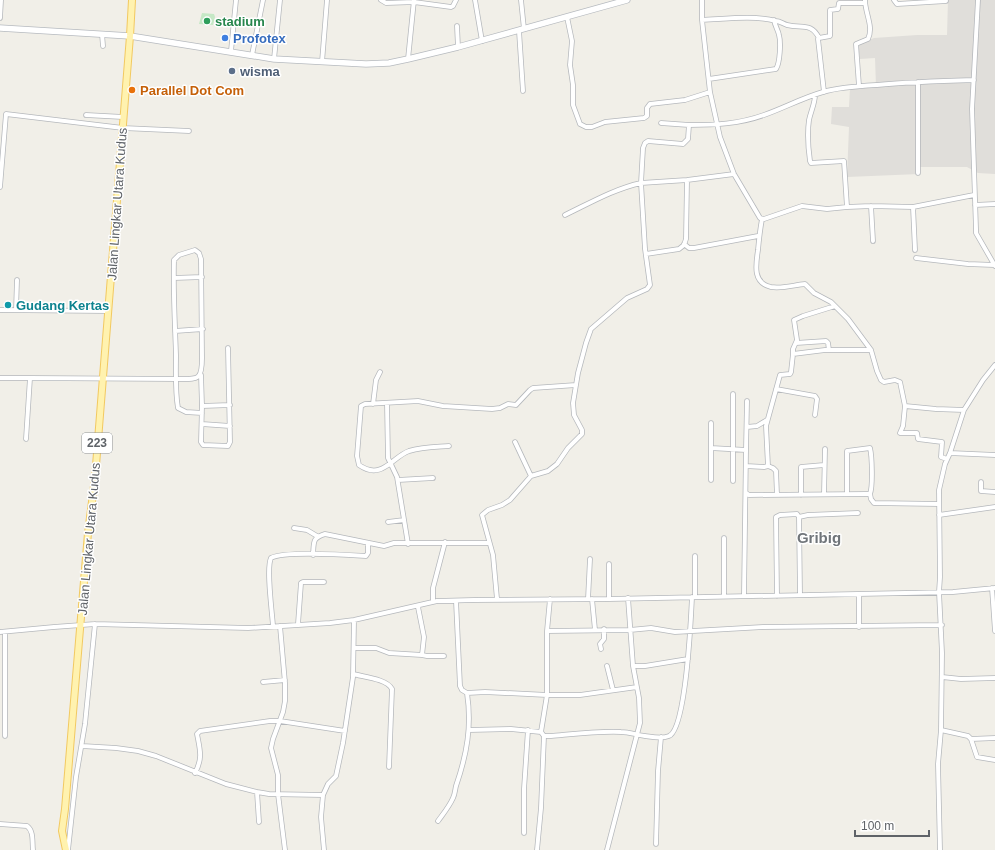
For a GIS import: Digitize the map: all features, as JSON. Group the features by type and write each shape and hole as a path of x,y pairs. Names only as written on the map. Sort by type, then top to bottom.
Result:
{"main road":[{"name":"223","path":"130,36 132,0"},
{"path":"0,28 130,36 274,58 366,64 389,63 482,41 625,0"},
{"name":"Jalan Lingkar Utara Kudus","path":"67,850 62,831 103,379 130,36"}],"street":[{"path":"0,18 1,0"},
{"path":"231,51 236,0"},
{"path":"252,55 263,0"},
{"path":"274,58 280,0"},
{"path":"322,62 327,0"},
{"path":"381,0 386,3 414,1 451,7 456,0"},
{"path":"475,0 482,41"},
{"path":"521,0 523,91"},
{"path":"702,0 702,20 710,92 722,146 734,174 756,213 762,219"},
{"path":"894,0 897,4 946,1"},
{"path":"978,0 972,109 976,232 995,266"},
{"path":"408,59 414,1"},
{"path":"819,38 830,36 830,10 838,9 839,3 865,2 870,33 868,39 856,44 859,86"},
{"path":"567,17 572,41 570,65 573,85 573,105 580,124 583,127 592,127 605,122 644,118 647,116 647,108 650,104 685,100 710,92"},
{"path":"702,20 774,20 787,25 811,27 819,38 824,92"},
{"path":"709,80 776,69 779,62 779,34 774,20"},
{"path":"457,26 458,47"},
{"path":"102,34 103,46"},
{"path":"661,123 717,125 751,120 824,92 859,86 974,80"},
{"path":"918,82 918,173"},
{"path":"815,95 815,100 809,118 807,138 810,161 812,163 844,162 847,207"},
{"path":"0,187 6,114 123,128 189,131"},
{"path":"86,115 123,117"},
{"path":"497,599 496,576 482,514 510,500 530,476 548,471 582,434 582,430 575,418 573,410 576,385 586,343 591,329 627,298 650,285 646,254 641,183 643,148 645,143 648,142 680,145 684,143 688,139 689,125"},
{"path":"565,216 613,191 626,186 641,183 687,180 734,174"},
{"path":"646,254 679,249 684,244 686,239 687,180"},
{"path":"762,219 802,206 828,209 870,206 913,208 974,195"},
{"path":"975,205 995,204"},
{"path":"870,206 873,242"},
{"path":"913,208 915,250"},
{"path":"762,219 758,236 757,276 764,284 776,288 806,284 814,293 831,302 848,319 871,350 876,371 881,380 884,382 895,380 900,382 905,406 903,426 900,433 917,433 918,439 942,442 941,457 947,459"},
{"path":"684,244 689,248 694,248 758,236"},
{"path":"202,414 186,412 178,408 174,260 179,254 194,250 201,256 203,329 201,374 202,406 202,414 202,424 201,441 204,445 230,445 228,348"},
{"path":"916,258 995,266"},
{"path":"174,278 202,276"},
{"path":"16,310 17,280"},
{"path":"768,466 767,420 780,375 791,372 793,349 797,338 794,320 802,316 835,306"},
{"path":"0,310 108,311"},
{"path":"175,331 203,329"},
{"path":"796,343 826,341 828,343 829,350"},
{"path":"793,354 829,350 871,350"},
{"path":"940,850 938,764 941,730 942,625 939,592 940,481 964,410 983,380 994,368"},
{"path":"373,404 376,380 380,372"},
{"path":"0,378 177,379 195,378 201,374"},
{"path":"26,439 30,378"},
{"path":"449,446 420,448 408,452 387,467 377,469 363,467 358,463 360,409 362,405 418,401 443,406 492,409 500,408 508,404 516,405 533,388 576,385"},
{"path":"776,389 815,396 815,415"},
{"path":"733,394 733,481"},
{"path":"744,596 747,400"},
{"path":"387,403 388,458 396,471 408,544"},
{"path":"202,406 230,405"},
{"path":"905,406 964,410"},
{"path":"747,428 757,426 767,420"},
{"path":"710,423 711,480"},
{"path":"202,424 230,426"},
{"path":"515,442 530,476"},
{"path":"710,448 746,450"},
{"path":"846,494 847,450 870,448 872,487 870,494 874,503 939,504"},
{"path":"824,494 825,449"},
{"path":"950,453 995,455"},
{"path":"801,495 801,467 824,465"},
{"path":"746,466 768,466 773,468 776,471 777,495"},
{"path":"398,480 433,478"},
{"path":"981,482 981,491 995,492"},
{"path":"746,493 749,496 870,494"},
{"path":"939,515 995,507"},
{"path":"777,596 776,517 778,515 797,514 799,517 808,515 858,513"},
{"path":"799,517 800,595"},
{"path":"388,522 404,520"},
{"path":"294,528 307,530 315,539 313,554"},
{"path":"315,539 324,534 330,534 384,546 394,543 489,543"},
{"path":"724,538 724,596"},
{"path":"433,602 433,588 446,542"},
{"path":"273,626 269,562 271,558 276,556 313,554 366,556 368,553 368,543"},
{"path":"470,730 512,729 528,730 543,734 622,732 661,737 670,736 674,733 682,702 688,658 696,556"},
{"path":"590,559 590,598 595,630"},
{"path":"609,599 610,564"},
{"path":"298,624 301,583 324,582"},
{"path":"0,632 95,624 248,628 280,626 354,620 433,602 497,599 609,599 960,592 994,588 995,631"},
{"path":"859,594 859,627"},
{"path":"607,850 640,724 639,698 633,666 628,598"},
{"path":"537,850 541,808 543,734 547,696 546,631 550,599"},
{"path":"456,601 460,686 462,690 467,693 485,692 547,696 580,695 637,687"},
{"path":"418,606 424,636 422,655"},
{"path":"324,850 321,818 323,795 328,784 336,776 345,731 353,674 354,620"},
{"path":"67,850 76,777 82,746 95,624"},
{"path":"546,631 604,629 630,630 657,628 675,632 763,627 942,625"},
{"path":"280,626 285,701 283,712 271,748 278,775 278,794 285,850"},
{"path":"600,649 600,644 604,639 604,629"},
{"path":"5,632 5,736"},
{"path":"354,648 376,648 389,653 444,656"},
{"path":"633,666 645,666 688,658"},
{"path":"607,666 613,690"},
{"path":"353,674 384,682 392,689 389,767"},
{"path":"942,677 961,679 995,678"},
{"path":"263,682 284,680"},
{"path":"438,821 454,797 460,776 470,730 470,711 467,693"},
{"path":"195,773 200,764 201,753 197,734 198,732 263,721 280,721 345,731"},
{"path":"524,834 524,789 528,730"},
{"path":"941,730 968,736 971,739 977,757 995,760"},
{"path":"656,844 658,771 661,737"},
{"path":"971,739 995,738"},
{"path":"82,746 138,751 163,759 195,773 226,784 257,792 323,795"},
{"path":"257,792 259,822"},
{"path":"0,824 29,827 31,832 32,850"}],"shaded area":[{"path":"948,0 995,0 995,174 978,173 967,167 919,167 919,174 847,177 849,127 831,124 832,107 849,107 850,88 876,86 875,58 860,59 858,44 874,38 917,35 947,35"}],"green space":[{"name":"stadium","path":"202,13 214,14 215,17 213,25 199,24"}],"place":[{"name":"stadium","path":"207,21"},
{"name":"Profotex","path":"225,38"},
{"name":"wisma","path":"232,71"},
{"name":"Parallel Dot Com","path":"132,90"},
{"name":"Gudang Kertas","path":"8,305"}],"district":[{"name":"Gribig","path":"819,537"}]}
